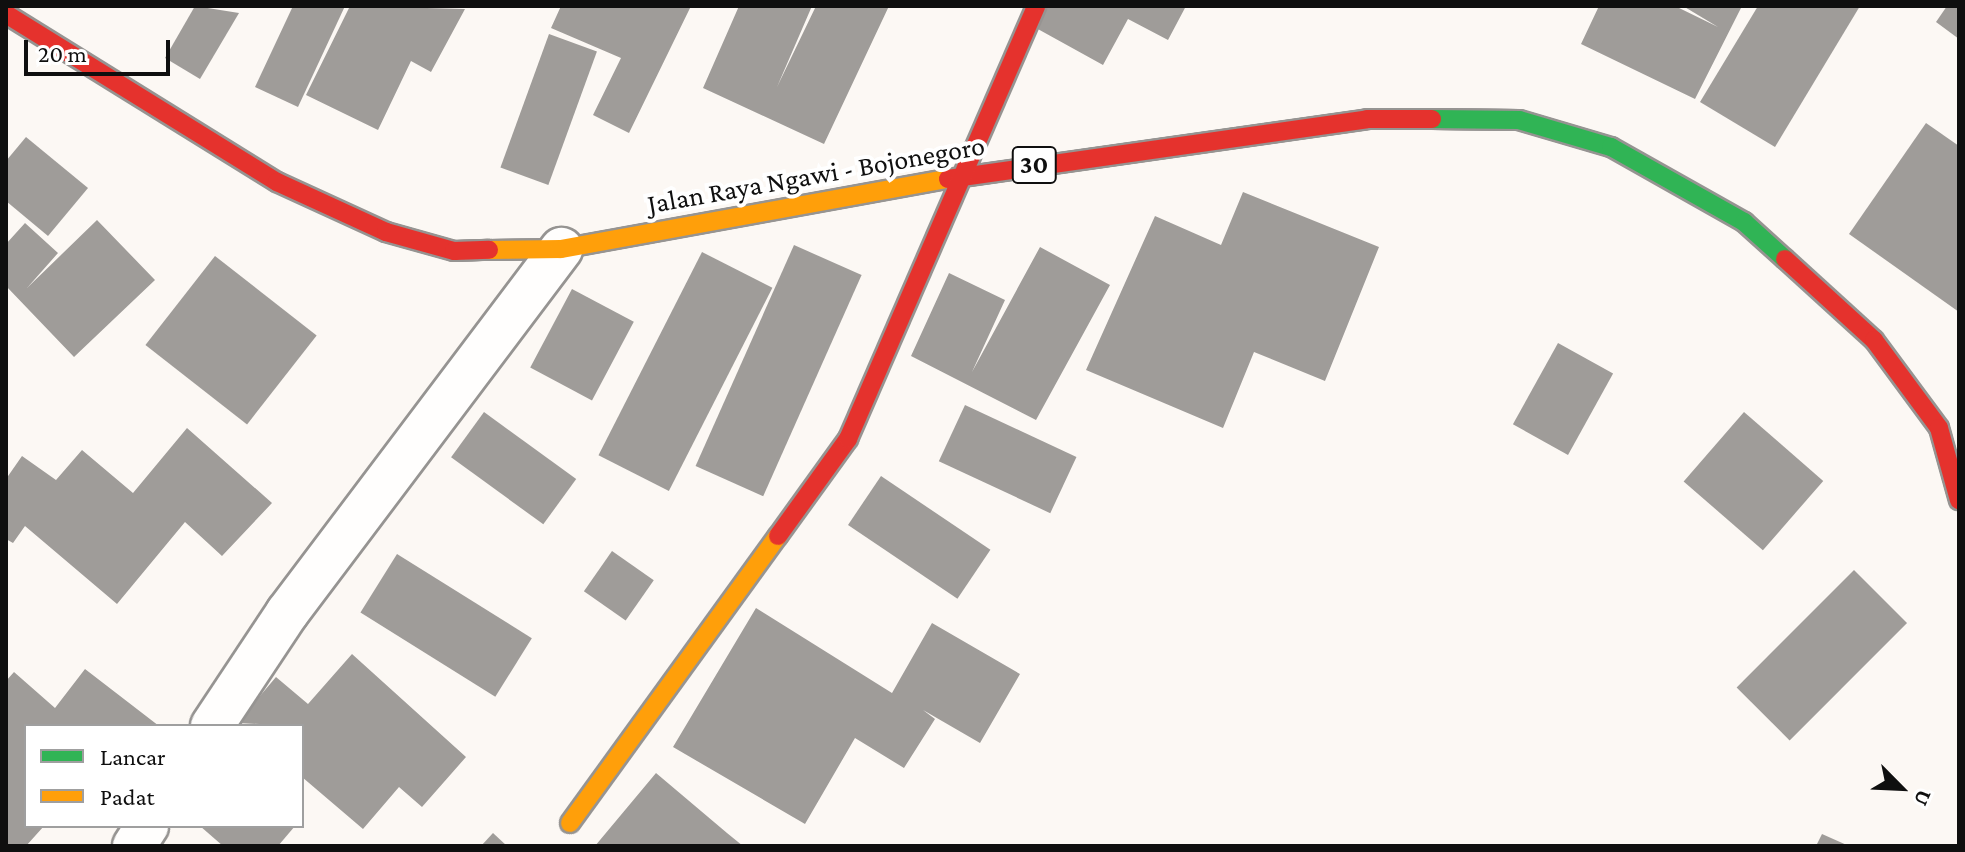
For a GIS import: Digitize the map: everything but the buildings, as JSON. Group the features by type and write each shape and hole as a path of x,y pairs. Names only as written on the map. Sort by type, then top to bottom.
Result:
{"main road":[{"path":"570,823 848,439 969,175 1036,6"},
{"name":"Jalan Raya Ngawi - Bojonegoro","path":"6,14 277,182 386,232 454,251 561,249 969,175 1367,119 1519,120 1611,147 1744,222 1874,340 1949,425 1959,500"}],"street":[{"path":"213,724 287,613 561,249"},
{"path":"134,846 146,828"}],"traffic: fast":[{"path":"1432,119 1519,120 1611,147 1744,222 1785,259"}],"traffic: slow":[{"path":"489,250 561,249 948,179"},
{"path":"570,823 778,536"}],"traffic: jam":[{"path":"778,536 848,439 1036,6"},
{"path":"6,14 277,182 386,232 454,251 489,250"},
{"path":"948,179 1367,119 1432,119"},
{"path":"1785,259 1874,340 1939,428 1959,500"}]}
